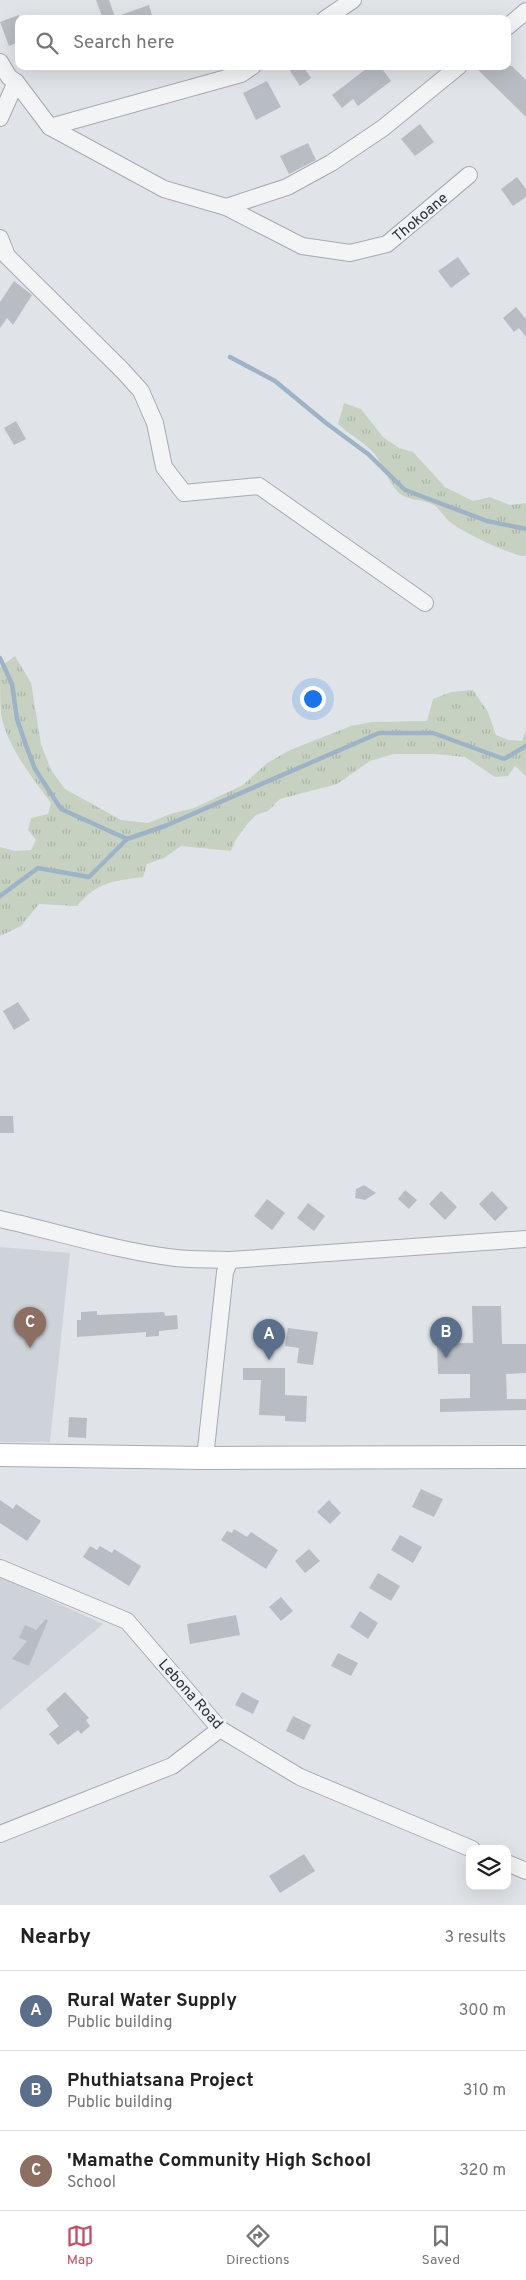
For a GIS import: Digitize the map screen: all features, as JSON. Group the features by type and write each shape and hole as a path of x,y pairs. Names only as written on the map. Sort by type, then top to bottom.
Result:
{"main road":[{"path":"0,1455 204,1458 526,1457"}],"street":[{"path":"331,15 353,0"},
{"path":"511,23 526,11"},
{"path":"0,62 9,77 16,82 50,127 241,74 247,70"},
{"path":"226,207 287,186 331,163 383,128 454,70"},
{"path":"0,118 16,82"},
{"name":"Thokoane","path":"50,127 164,189 226,207 302,246 350,253 387,244 469,175"},
{"path":"0,238 7,256 124,371 141,391 155,423 164,467 184,493 259,486 425,603"},
{"path":"0,1219 82,1240 175,1258 230,1260 526,1239"},
{"path":"204,1458 225,1272 230,1260"},
{"name":"Lebona Road","path":"0,1568 126,1621 220,1729 300,1776 466,1846"},
{"path":"0,1834 172,1766 220,1729"},
{"path":"511,1865 526,1871"}],"shaded area":[{"path":"0,1247 70,1253 50,1442 0,1442"},
{"path":"0,1577 103,1624 0,1710"}],"green space":[{"path":"344,403 361,409 383,437 399,448 413,452 445,487 473,501 490,497 510,505 526,503 526,556 499,548 476,537 450,522 434,505 406,497 398,492 390,482 375,454 338,424"},
{"path":"15,656 31,683 41,744 51,770 65,789 121,820 148,823 170,814 194,808 243,785 267,763 290,750 351,726 371,722 427,721 433,699 451,692 473,690 488,712 496,735 508,740 522,741 526,730 526,776 515,766 508,776 495,777 465,757 435,754 394,754 370,761 337,784 280,799 268,811 256,815 248,823 235,841 231,851 181,846 164,858 147,864 143,877 114,882 99,887 77,906 39,904 21,926 0,936 0,847 15,851 31,850 36,840 28,830 31,818 48,814 51,803 14,750 1,714 0,667"}],"building":[{"path":"96,0 109,0 114,15 102,15"},
{"path":"149,5 152,15 121,15"},
{"path":"15,16 15,44 9,46 0,22"},
{"path":"512,66 526,80 526,117 478,70 511,70"},
{"path":"306,70 311,78 300,86 290,71"},
{"path":"365,70 383,70 391,81 358,106 353,99 342,108 332,95"},
{"path":"267,81 281,107 256,120 243,93"},
{"path":"420,124 434,142 415,156 401,139"},
{"path":"308,143 316,160 289,174 280,156"},
{"path":"517,177 526,189 526,197 513,206 501,189"},
{"path":"458,257 470,274 451,288 438,271"},
{"path":"14,281 32,295 13,325 7,318 0,328 0,302"},
{"path":"516,307 526,319 526,337 519,328 514,332 503,318"},
{"path":"16,421 26,439 14,445 4,428"},
{"path":"18,1002 30,1020 14,1030 3,1011"},
{"path":"0,1116 13,1116 14,1133 0,1133"},
{"path":"364,1185 376,1193 365,1200 355,1198 356,1189"},
{"path":"405,1190 417,1200 409,1209 398,1199"},
{"path":"441,1191 457,1207 445,1220 429,1204"},
{"path":"492,1191 508,1208 495,1221 479,1204"},
{"path":"267,1199 285,1213 272,1230 254,1216"},
{"path":"308,1203 325,1216 314,1231 297,1218"},
{"path":"472,1306 501,1306 502,1344 526,1344 526,1373 506,1374 507,1399 526,1399 526,1410 440,1412 440,1399 470,1398 470,1374 438,1374 437,1343 473,1343"},
{"path":"97,1311 97,1315 164,1312 165,1316 177,1315 178,1329 159,1331 159,1336 146,1337 146,1332 77,1337 77,1320 81,1320 81,1312"},
{"path":"288,1328 318,1332 313,1365 297,1363 299,1348 285,1346"},
{"path":"243,1368 285,1368 285,1395 307,1396 306,1422 285,1421 285,1416 259,1415 261,1380 243,1380"},
{"path":"69,1417 87,1418 86,1438 68,1437"},
{"path":"421,1489 443,1499 434,1517 412,1507"},
{"path":"0,1500 13,1509 16,1504 41,1521 27,1541 0,1523"},
{"path":"329,1500 341,1513 330,1524 317,1512"},
{"path":"234,1529 247,1537 251,1532 278,1550 266,1569 221,1540 227,1531 232,1533"},
{"path":"400,1535 422,1547 413,1563 391,1550"},
{"path":"90,1546 97,1550 100,1546 112,1553 114,1549 141,1566 129,1586 83,1557"},
{"path":"309,1549 320,1561 305,1573 295,1561"},
{"path":"378,1573 400,1586 391,1601 369,1588"},
{"path":"281,1597 293,1611 281,1621 269,1607"},
{"path":"360,1611 378,1623 368,1639 350,1627"},
{"path":"236,1615 240,1635 190,1644 187,1624"},
{"path":"46,1619 48,1620 29,1666 12,1659 27,1641 19,1638 25,1625 36,1630"},
{"path":"338,1653 358,1663 351,1676 331,1666"},
{"path":"65,1692 89,1718 86,1720 90,1726 81,1734 78,1730 58,1745 49,1734 59,1726 46,1709"},
{"path":"242,1692 259,1701 253,1714 235,1705"},
{"path":"293,1716 311,1725 304,1740 286,1731"},
{"path":"304,1854 315,1871 280,1893 269,1876"}],"waterway":[{"path":"230,357 275,381 326,423 368,454 405,490 487,521 526,529"},
{"path":"0,658 12,684 17,719 35,769 61,809 127,839"},
{"path":"0,896 38,868 89,877 127,839 165,826 379,733 433,733 504,759 526,746"}],"place":[{"name":"'Mamathe Community High School","path":"30,1348"},
{"name":"Phuthiatsana Project","path":"446,1358"},
{"name":"Rural Water Supply","path":"269,1360"}]}
